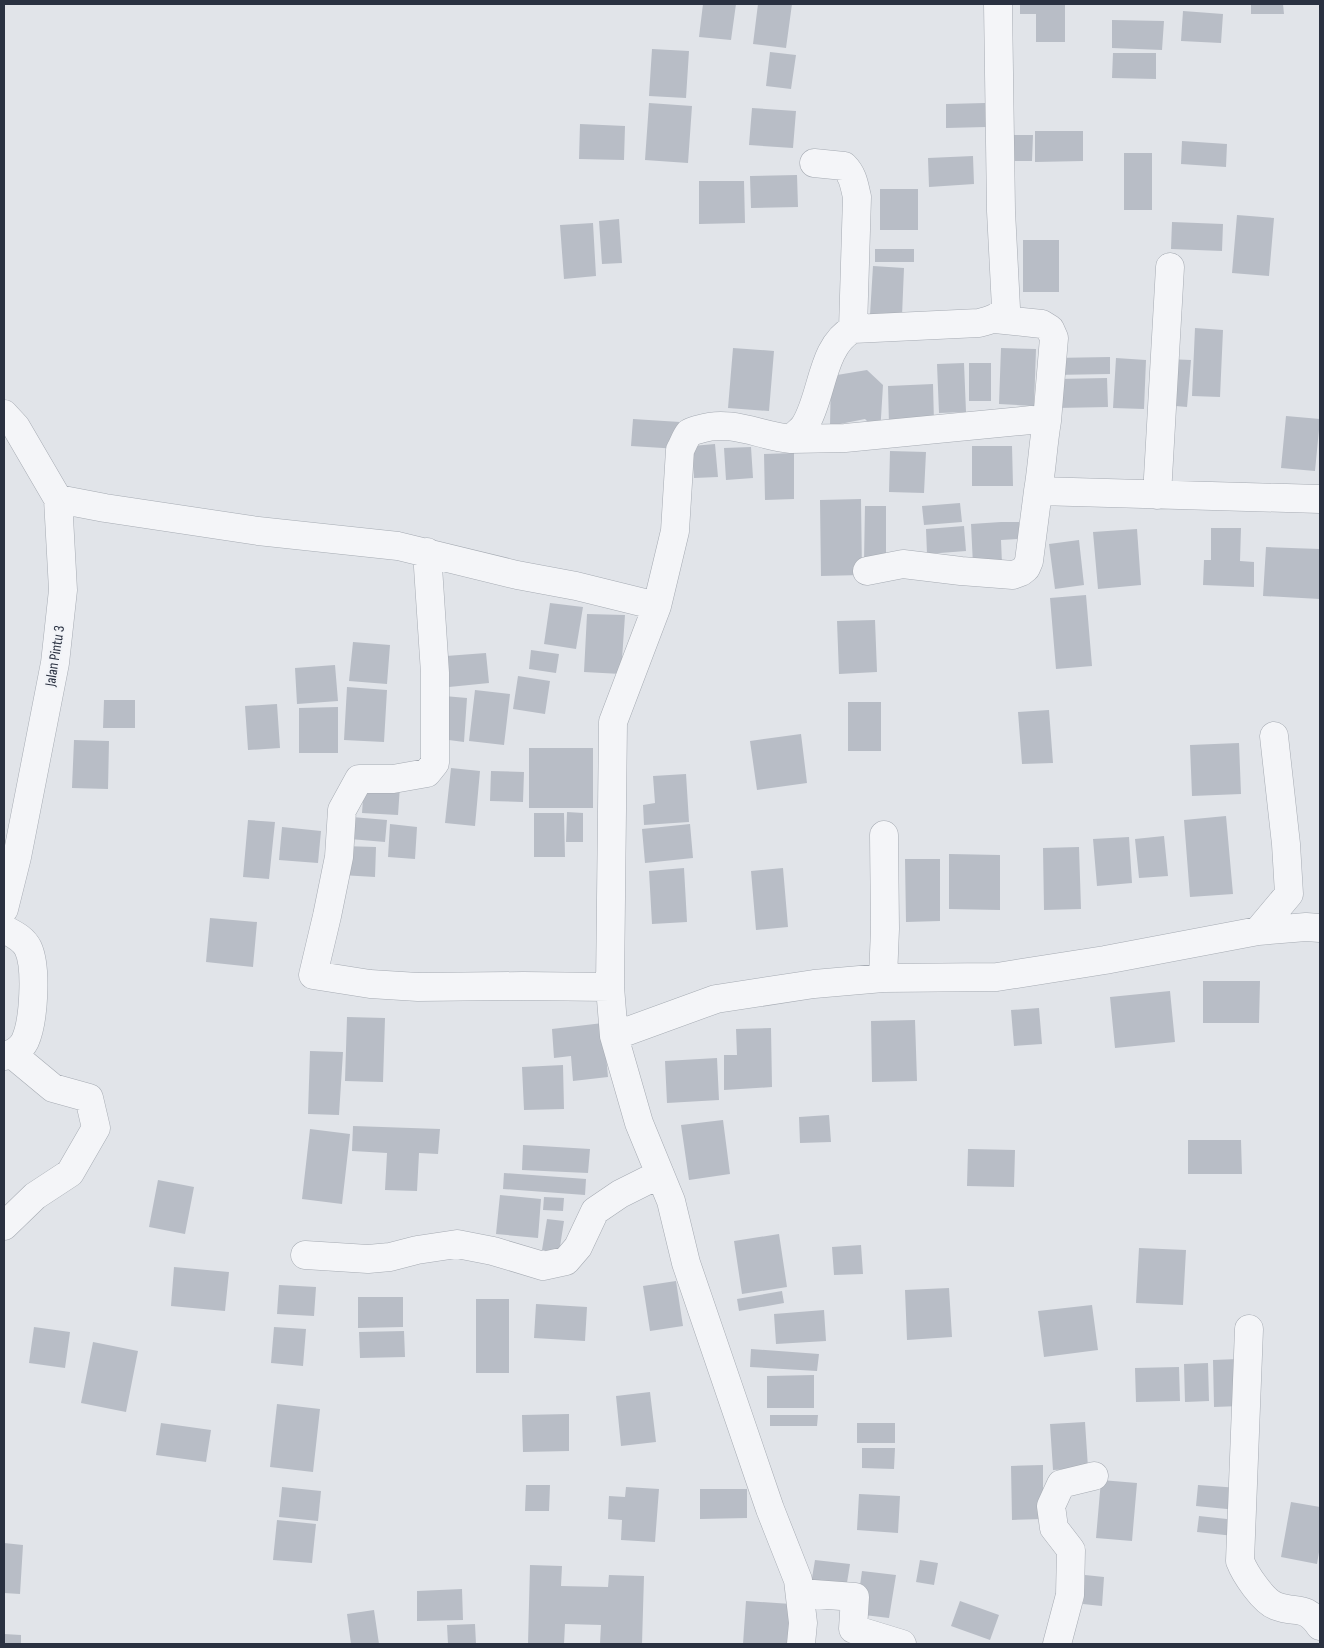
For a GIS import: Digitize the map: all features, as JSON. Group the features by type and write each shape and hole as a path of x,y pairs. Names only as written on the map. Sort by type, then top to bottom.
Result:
{"street":[{"path":"995,319 1006,308 1001,211 998,4"},
{"path":"814,163 844,166 851,173 854,184 857,197 854,329"},
{"path":"1157,495 1170,267"},
{"path":"791,438 804,426 810,414 834,346 843,336 854,329 979,323 995,319 1042,324 1050,328 1054,338 1042,472 1029,561 1026,568 1013,575 903,564 867,571"},
{"name":"Jalan Pintu 3","path":"4,414 16,426 58,499 62,590 55,663 17,857 4,909"},
{"path":"801,1644 803,1623 798,1580 770,1509 686,1263 671,1201 639,1123 614,1036 610,988 613,722 657,606 675,532 680,450 690,432 710,426 730,425 777,438 845,438 1031,420 1047,421"},
{"path":"1038,491 1320,499"},
{"path":"58,499 258,531 398,546 490,569 576,586 657,606"},
{"path":"427,552 435,673 435,763 427,773 394,779 359,779 342,810 339,857 313,975 370,984 418,987 524,986 610,988"},
{"path":"1258,931 1289,894 1286,844 1274,736"},
{"path":"883,978 885,929 884,836"},
{"path":"614,1036 716,999 814,984 883,978 997,977 1105,960 1258,931 1306,927 1320,928"},
{"path":"4,929 19,937 27,947 32,959 34,983 33,1007 25,1041 19,1049 8,1055 53,1088 89,1098 96,1128 70,1173 36,1196 4,1226"},
{"path":"306,1255 368,1259 390,1257 417,1250 457,1244 493,1251 543,1266 566,1261 578,1247 595,1212 620,1194 660,1174"},
{"path":"1249,1328 1240,1560 1242,1567 1254,1585 1270,1602 1276,1606 1307,1612 1314,1617 1320,1626"},
{"path":"1057,1644 1070,1595 1071,1550 1054,1528 1051,1506 1061,1484 1094,1476"},
{"path":"800,1592 856,1597 853,1629 902,1644"}],"building":[{"path":"703,4 736,4 731,40 699,37"},
{"path":"758,4 792,4 786,48 753,44"},
{"path":"1020,4 1065,4 1065,42 1036,42 1036,14 1020,14"},
{"path":"1251,4 1283,4 1284,14 1251,14"},
{"path":"1183,11 1223,14 1221,43 1181,41"},
{"path":"1112,20 1164,21 1162,50 1112,48"},
{"path":"652,49 689,51 686,98 649,96"},
{"path":"770,52 796,55 791,89 766,86"},
{"path":"1113,53 1156,53 1156,79 1112,78"},
{"path":"649,103 692,106 688,163 645,160"},
{"path":"985,103 986,127 946,128 946,104"},
{"path":"752,108 796,111 793,148 749,145"},
{"path":"580,124 625,126 624,160 579,159"},
{"path":"1035,131 1083,131 1083,161 1035,162"},
{"path":"1011,135 1033,135 1032,161 1010,161"},
{"path":"1182,141 1227,144 1226,167 1181,164"},
{"path":"1124,153 1152,153 1152,210 1124,210"},
{"path":"973,156 974,184 929,187 928,158"},
{"path":"797,175 798,207 751,208 750,176"},
{"path":"699,181 744,181 745,223 699,224"},
{"path":"880,189 918,189 918,230 880,230"},
{"path":"1237,215 1274,218 1269,276 1232,273"},
{"path":"619,219 622,263 602,264 599,221"},
{"path":"1172,222 1223,224 1222,251 1171,249"},
{"path":"593,223 596,276 564,279 560,225"},
{"path":"1023,240 1059,240 1059,292 1023,292"},
{"path":"875,249 914,249 914,262 875,262"},
{"path":"873,266 904,268 902,316 870,315"},
{"path":"1195,328 1223,330 1220,397 1192,396"},
{"path":"733,348 774,351 769,411 728,408"},
{"path":"1001,348 1036,349 1034,406 999,404"},
{"path":"1110,357 1110,374 1053,375 1053,358"},
{"path":"1116,358 1146,360 1144,409 1113,408"},
{"path":"1168,359 1191,360 1187,407 1164,405"},
{"path":"964,363 966,412 939,413 937,364"},
{"path":"969,363 991,363 991,401 969,401"},
{"path":"867,370 883,385 880,434 865,419 830,426 831,376"},
{"path":"1107,378 1108,407 1057,408 1056,379"},
{"path":"933,384 934,423 889,425 888,386"},
{"path":"1286,416 1320,419 1315,471 1281,468"},
{"path":"633,419 680,422 679,449 631,446"},
{"path":"715,444 718,477 694,478 692,446"},
{"path":"972,446 1012,446 1013,486 972,486"},
{"path":"751,447 753,478 726,480 724,448"},
{"path":"890,451 926,452 924,493 889,492"},
{"path":"794,453 794,499 765,500 764,454"},
{"path":"861,499 862,575 821,576 820,500"},
{"path":"960,503 962,522 924,525 922,506"},
{"path":"865,506 886,506 886,562 864,562"},
{"path":"1019,522 1020,539 1001,540 1002,564 973,565 971,524"},
{"path":"964,526 966,551 927,554 926,529"},
{"path":"1211,528 1241,528 1240,561 1254,562 1254,587 1203,585 1204,560 1211,560"},
{"path":"1137,529 1141,585 1098,589 1093,532"},
{"path":"1079,540 1084,585 1055,589 1049,544"},
{"path":"1266,547 1320,549 1320,599 1263,596"},
{"path":"1086,595 1092,666 1056,669 1050,598"},
{"path":"550,603 583,607 576,649 544,644"},
{"path":"587,614 625,615 621,674 584,672"},
{"path":"875,620 877,672 839,674 837,621"},
{"path":"353,642 390,645 387,684 349,681"},
{"path":"531,650 559,654 556,673 529,669"},
{"path":"486,653 489,683 449,687 446,656"},
{"path":"335,665 338,701 297,704 295,668"},
{"path":"518,676 550,681 545,714 513,709"},
{"path":"347,687 387,690 384,742 344,740"},
{"path":"475,690 510,694 504,745 469,741"},
{"path":"444,696 467,698 464,742 441,739"},
{"path":"104,700 135,700 135,728 103,728"},
{"path":"848,702 881,702 881,751 848,751"},
{"path":"277,704 280,748 248,750 245,706"},
{"path":"338,707 338,753 299,753 299,708"},
{"path":"1049,710 1053,763 1022,764 1018,712"},
{"path":"801,734 807,783 757,790 750,741"},
{"path":"74,740 109,741 108,789 72,788"},
{"path":"1239,743 1241,794 1192,796 1190,745"},
{"path":"529,748 593,748 593,808 529,808"},
{"path":"451,768 480,771 475,826 445,823"},
{"path":"491,771 524,772 523,802 490,801"},
{"path":"686,774 689,822 644,825 643,805 655,803 653,776"},
{"path":"364,784 400,786 398,815 362,813"},
{"path":"567,812 583,813 583,842 566,842"},
{"path":"534,813 564,813 565,857 534,857"},
{"path":"1226,816 1233,894 1190,897 1184,820"},
{"path":"352,817 387,820 385,842 350,839"},
{"path":"248,820 275,822 269,879 243,877"},
{"path":"390,824 417,827 415,859 388,857"},
{"path":"690,824 693,858 645,863 642,829"},
{"path":"282,827 321,831 318,863 279,860"},
{"path":"1164,836 1168,876 1139,878 1135,839"},
{"path":"1129,837 1132,883 1097,886 1093,839"},
{"path":"342,846 376,847 375,877 341,875"},
{"path":"1079,847 1081,909 1044,910 1043,848"},
{"path":"949,854 1000,855 1000,910 949,909"},
{"path":"905,859 940,859 940,921 906,922"},
{"path":"684,868 687,922 652,924 649,871"},
{"path":"783,868 788,927 756,930 751,871"},
{"path":"210,918 257,922 253,967 206,962"},
{"path":"1203,981 1260,981 1259,1023 1203,1023"},
{"path":"1170,991 1175,1042 1115,1048 1110,997"},
{"path":"1039,1008 1042,1044 1014,1046 1011,1010"},
{"path":"347,1017 385,1018 383,1082 345,1081"},
{"path":"915,1020 917,1081 872,1082 871,1021"},
{"path":"603,1023 608,1077 573,1081 571,1056 554,1058 552,1029"},
{"path":"771,1028 772,1087 724,1090 724,1055 737,1055 736,1029"},
{"path":"310,1051 343,1052 339,1115 308,1114"},
{"path":"717,1058 719,1100 667,1103 665,1061"},
{"path":"563,1065 564,1109 524,1110 522,1067"},
{"path":"829,1115 831,1142 800,1143 799,1117"},
{"path":"723,1120 730,1174 689,1180 681,1125"},
{"path":"353,1126 440,1129 438,1154 419,1153 417,1191 385,1190 387,1153 352,1151"},
{"path":"310,1129 350,1134 342,1204 302,1199"},
{"path":"1188,1140 1241,1140 1242,1174 1188,1174"},
{"path":"523,1145 590,1149 588,1173 522,1170"},
{"path":"968,1149 1015,1150 1014,1187 967,1186"},
{"path":"504,1173 586,1179 585,1195 503,1189"},
{"path":"158,1180 194,1187 185,1234 149,1227"},
{"path":"500,1195 541,1199 538,1238 496,1234"},
{"path":"544,1197 564,1198 563,1211 543,1210"},
{"path":"547,1219 564,1221 559,1253 542,1250"},
{"path":"779,1234 787,1287 742,1294 734,1241"},
{"path":"861,1245 863,1274 834,1275 832,1247"},
{"path":"1139,1248 1186,1250 1183,1305 1136,1303"},
{"path":"174,1267 229,1272 225,1311 171,1306"},
{"path":"676,1281 683,1326 650,1331 643,1286"},
{"path":"279,1285 316,1287 314,1316 277,1314"},
{"path":"949,1288 952,1337 907,1340 905,1290"},
{"path":"782,1291 784,1303 739,1311 737,1299"},
{"path":"358,1297 403,1297 403,1327 358,1328"},
{"path":"476,1299 509,1299 509,1373 476,1373"},
{"path":"536,1304 587,1307 585,1341 534,1338"},
{"path":"1092,1305 1098,1350 1044,1357 1038,1311"},
{"path":"824,1310 826,1341 776,1344 774,1314"},
{"path":"34,1327 70,1332 65,1368 29,1363"},
{"path":"274,1327 306,1329 303,1366 271,1363"},
{"path":"404,1331 405,1357 360,1358 359,1332"},
{"path":"93,1342 138,1351 126,1412 81,1403"},
{"path":"751,1349 819,1354 817,1371 750,1367"},
{"path":"1238,1359 1240,1406 1214,1407 1213,1360"},
{"path":"1208,1363 1209,1401 1185,1402 1184,1364"},
{"path":"1179,1367 1180,1401 1136,1402 1135,1368"},
{"path":"814,1375 814,1408 767,1408 767,1376"},
{"path":"650,1392 656,1442 621,1446 616,1396"},
{"path":"277,1404 320,1409 313,1472 270,1467"},
{"path":"569,1414 569,1451 523,1452 522,1415"},
{"path":"770,1415 818,1415 817,1426 770,1426"},
{"path":"1085,1422 1088,1468 1053,1470 1050,1424"},
{"path":"161,1423 211,1430 206,1462 156,1455"},
{"path":"857,1423 895,1423 895,1443 857,1443"},
{"path":"862,1448 895,1448 894,1469 862,1468"},
{"path":"1043,1465 1043,1519 1012,1520 1011,1466"},
{"path":"1101,1480 1137,1483 1132,1541 1096,1538"},
{"path":"526,1485 550,1485 549,1511 525,1511"},
{"path":"1198,1485 1239,1488 1237,1510 1196,1506"},
{"path":"282,1487 321,1491 318,1521 279,1517"},
{"path":"626,1487 659,1489 655,1542 621,1540 622,1520 608,1519 609,1496 625,1497"},
{"path":"700,1489 747,1489 747,1518 700,1519"},
{"path":"859,1494 900,1496 898,1533 857,1530"},
{"path":"1291,1502 1320,1507 1320,1546 1317,1564 1281,1557"},
{"path":"1199,1516 1236,1520 1234,1536 1197,1532"},
{"path":"277,1520 316,1524 312,1563 273,1560"},
{"path":"4,1543 23,1545 20,1594 4,1593"},
{"path":"815,1560 850,1564 846,1589 811,1584"},
{"path":"920,1560 938,1563 934,1585 916,1582"},
{"path":"530,1565 562,1566 561,1586 608,1587 609,1575 644,1576 642,1644 600,1644 601,1625 565,1624 564,1644 528,1644"},
{"path":"862,1571 896,1575 889,1618 856,1614"},
{"path":"1085,1575 1104,1577 1102,1606 1083,1604"},
{"path":"462,1589 463,1620 417,1621 417,1591"},
{"path":"746,1601 791,1604 787,1644 743,1644"},
{"path":"960,1601 999,1615 990,1640 951,1626"},
{"path":"374,1610 379,1644 351,1644 347,1614"},
{"path":"475,1624 476,1644 448,1644 447,1625"},
{"path":"4,1634 21,1635 21,1644 4,1644"}]}
